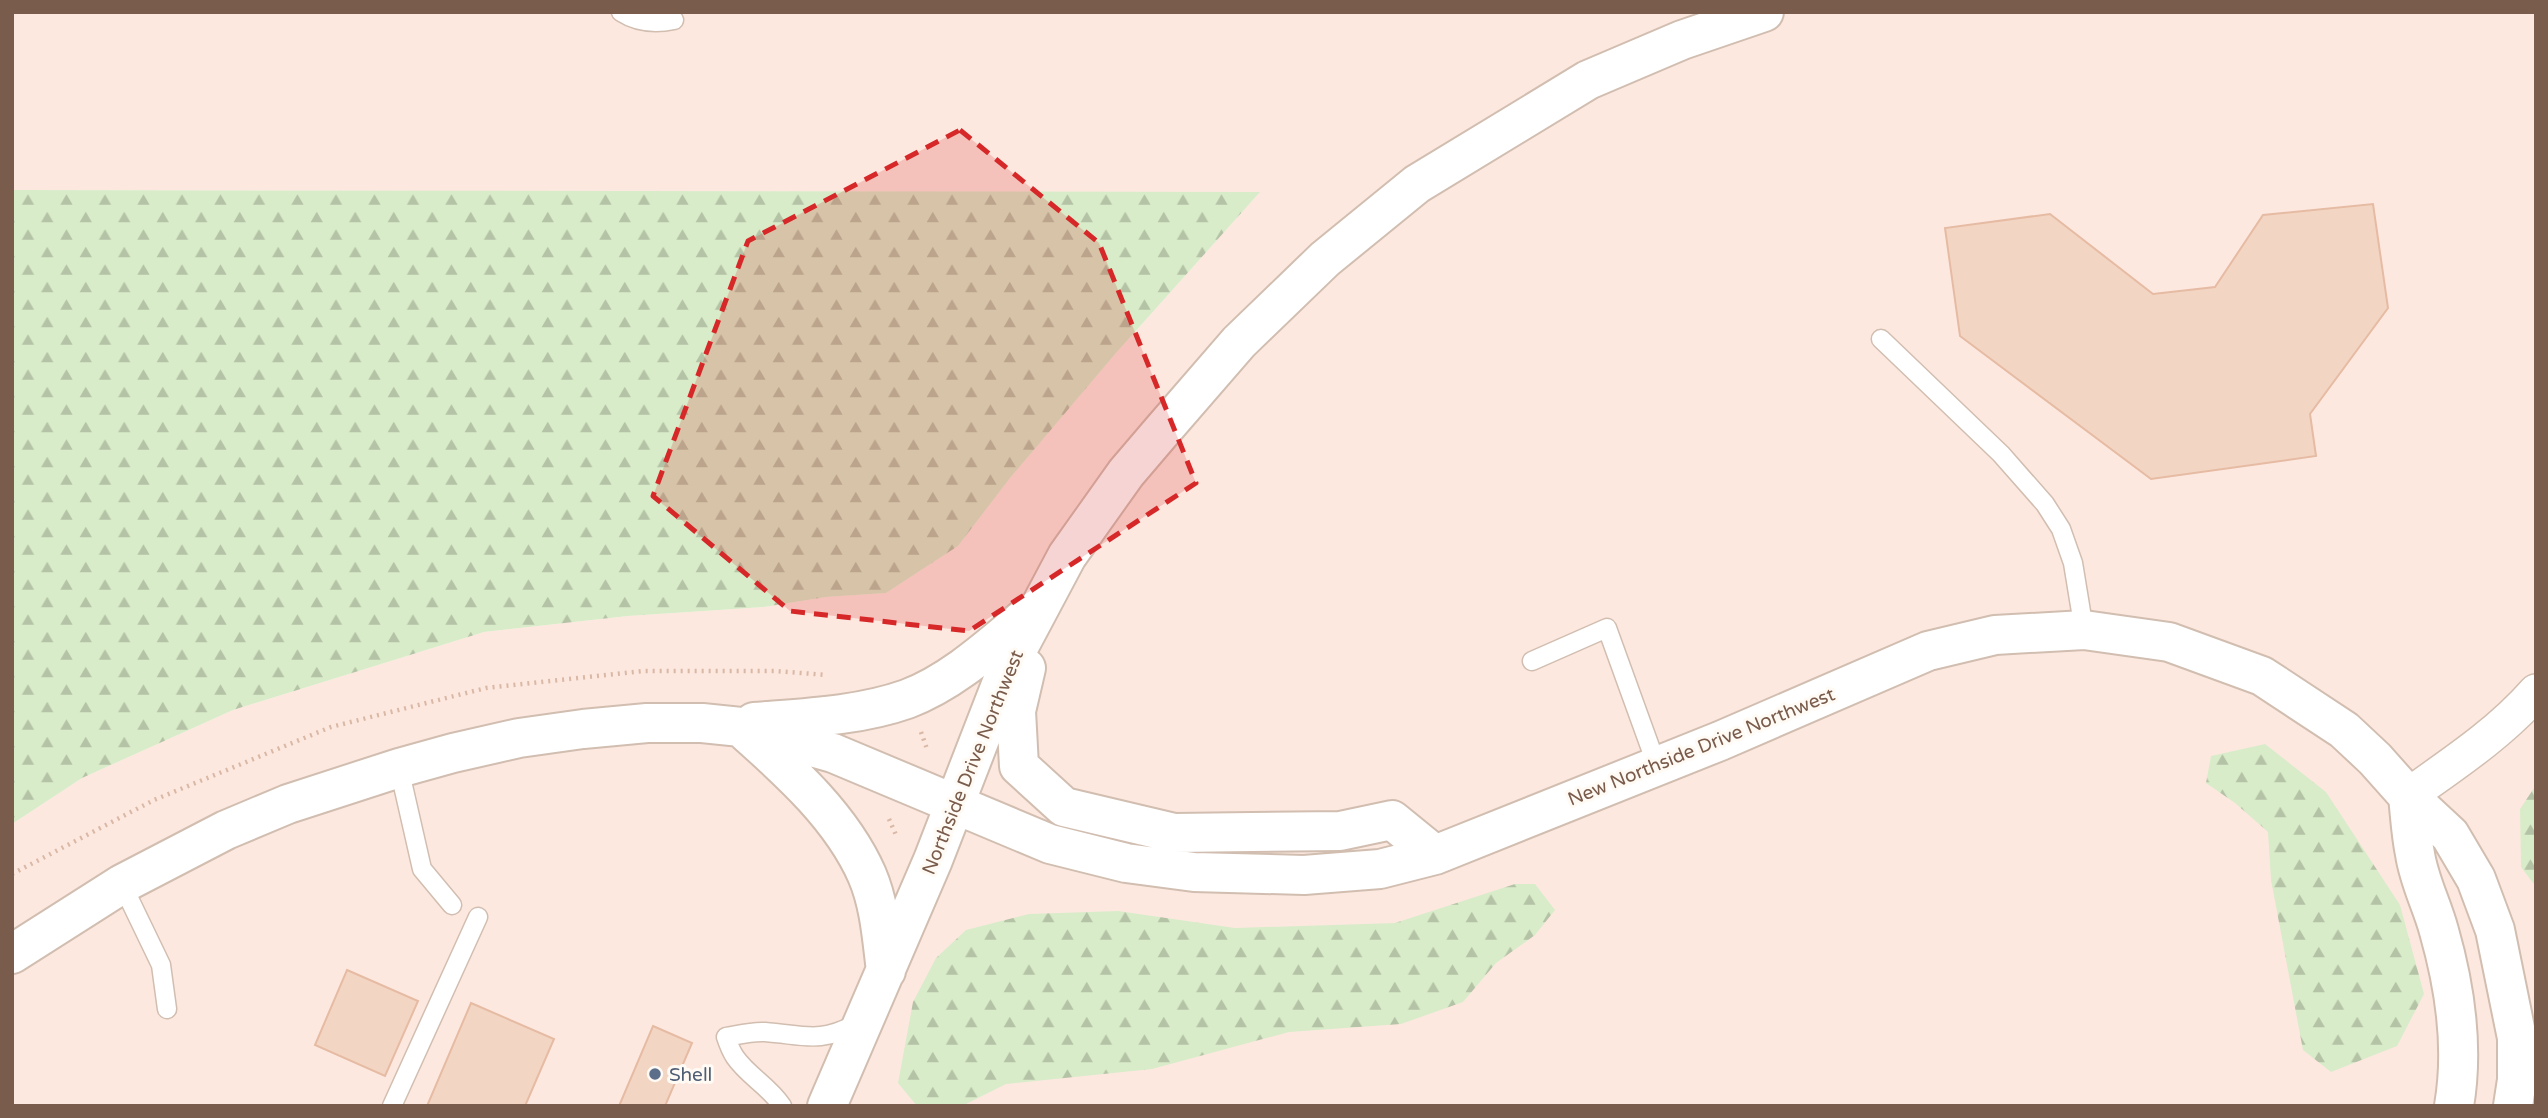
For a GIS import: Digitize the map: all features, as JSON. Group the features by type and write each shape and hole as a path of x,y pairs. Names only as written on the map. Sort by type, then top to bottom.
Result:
{"street":[{"name":"Northside Drive Northwest","path":"827,1106 955,806 1007,669 1067,556 1126,473 1239,342 1325,259 1417,184 1588,80 1682,40 1764,12"},
{"path":"12,954 122,884 226,830 288,804 399,768 506,741 583,729 647,723 734,726 818,716 908,699 946,679 979,656 1041,604"},
{"path":"1041,604 1016,711 1020,766 1064,807 1174,833 1340,831 1392,820 1435,855"},
{"name":"New Northside Drive Northwest","path":"734,726 833,753 1050,844 1126,863 1194,872 1317,874 1380,869 1435,855 1720,741 1928,650 1995,635 2084,629 2169,642 2262,676 2344,730 2375,759 2407,796 2450,835 2476,879 2495,930 2517,1038 2517,1080 2513,1106"},
{"path":"2454,1106 2458,1082 2456,1008 2445,953 2415,856 2407,796 2473,750 2520,711 2536,692"},
{"path":"734,726 801,784 853,850 868,877 876,907 886,971"}],"lane":[{"path":"621,12 643,22 661,23 674,20"},
{"path":"1881,339 2001,454 2045,504 2061,529 2073,563 2084,629"},
{"path":"1532,661 1607,628 1657,766"},
{"path":"399,768 422,869 452,905"},
{"path":"122,884 161,965 167,1009"},
{"path":"392,1106 478,917"},
{"path":"782,1106 762,1082 733,1055 726,1037 764,1032 820,1038 842,1032 864,1020"}],"path":[{"path":"889,818 896,835"}],"highlighted area":[{"path":"960,130 1099,243 1196,483 969,631 790,611 653,496 748,241"}],"shaded area":[{"path":"12,12 2536,12 2536,1106 12,1106 12,824 82,778 233,710 484,632 628,616 764,607 826,597 886,593 958,546 1010,478 1116,353 1259,193 12,190"}],"green space":[{"path":"12,190 1260,192 1116,353 1010,478 958,546 886,593 826,597 764,607 628,616 484,632 233,710 82,778 12,824"},
{"path":"2265,744 2326,792 2400,905 2424,994 2397,1046 2331,1072 2303,1050 2271,880 2268,832 2235,803 2206,783 2211,756"},
{"path":"2536,785 2536,887 2521,867 2520,809"},
{"path":"1515,884 1535,884 1555,910 1535,935 1496,963 1463,1002 1401,1024 1289,1032 1152,1069 1006,1084 962,1106 917,1106 898,1083 913,1002 936,958 966,930 1029,914 1118,911 1235,928 1395,923"}],"building":[{"path":"2373,204 2388,308 2310,414 2316,456 2151,479 1960,336 1945,228 2050,214 2153,294 2215,287 2263,215"},
{"path":"347,970 418,1001 385,1076 315,1045"},
{"path":"471,1003 554,1039 525,1106 427,1106"},
{"name":"Shell","path":"653,1026 692,1043 665,1106 619,1106"}],"place":[{"name":"Shell","path":"655,1074"}]}
